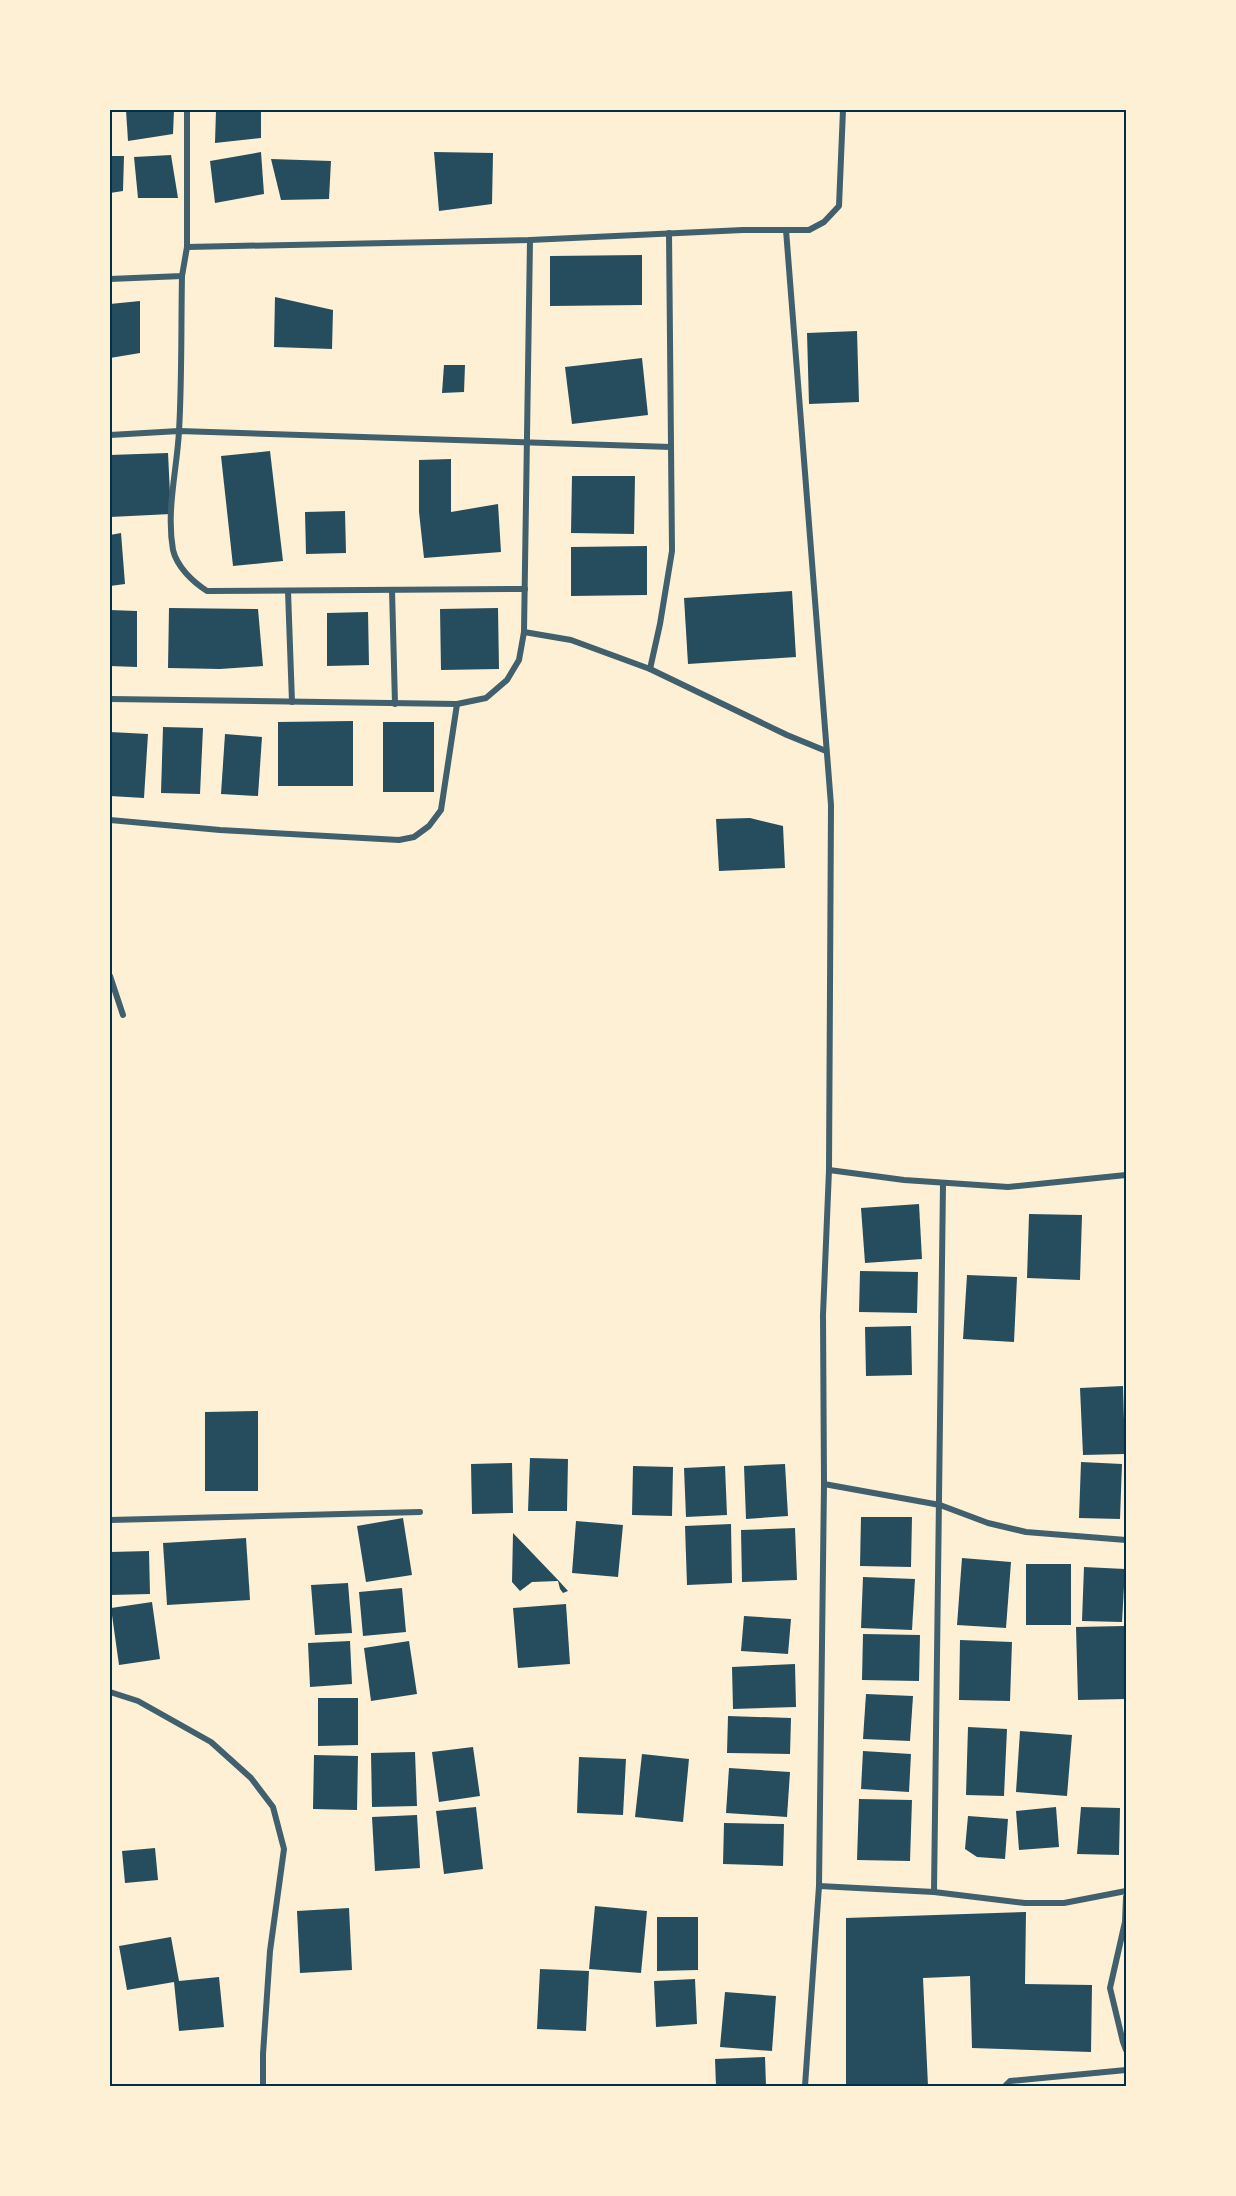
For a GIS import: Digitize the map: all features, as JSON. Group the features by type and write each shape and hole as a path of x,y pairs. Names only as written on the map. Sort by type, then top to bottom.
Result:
{"street":[{"path":"188,110 187,247 182,276 179,431 171,514 174,552 193,582 207,591 525,590"},
{"path":"187,247 530,240 669,233 809,230 824,222 839,206 843,110"},
{"path":"786,230 826,751 831,783 829,1170 822,1315 824,1484 819,1886 805,2086"},
{"path":"650,669 672,550 669,233"},
{"path":"110,699 457,704 486,698 507,680 519,660 524,632 530,240"},
{"path":"110,279 182,276"},
{"path":"110,435 179,431 671,447"},
{"path":"392,590 395,704"},
{"path":"288,591 292,702"},
{"path":"524,632 571,640 650,669 787,735 826,751"},
{"path":"110,820 220,830 388,839 414,837 429,826 441,810 457,704"},
{"path":"110,976 123,1015"},
{"path":"829,1170 943,1184 1008,1187 1126,1175"},
{"path":"934,1892 943,1184"},
{"path":"824,1484 940,1505 988,1523 1026,1532 1126,1540"},
{"path":"110,1520 420,1512"},
{"path":"110,1692 138,1701 211,1742 251,1778 273,1808 284,1849 270,1951 263,2086"},
{"path":"819,1886 934,1892 1025,1903 1064,1903 1126,1891"},
{"path":"1126,1897 1125,1922 1110,1988 1126,2050"},
{"path":"1005,2086 1010,2081 1055,2075 1126,2070"}],"building":[{"path":"126,110 174,110 173,134 128,141"},
{"path":"216,110 261,110 261,138 215,143"},
{"path":"261,152 264,194 215,203 210,161"},
{"path":"434,152 493,153 492,204 439,211"},
{"path":"171,155 178,198 138,198 134,157"},
{"path":"110,156 124,156 123,191 110,193"},
{"path":"271,159 331,161 329,199 281,200"},
{"path":"642,255 642,305 550,306 550,256"},
{"path":"275,297 333,310 332,349 274,347"},
{"path":"140,301 140,353 110,358 110,304"},
{"path":"857,331 859,402 809,404 807,333"},
{"path":"642,358 648,415 572,424 565,367"},
{"path":"444,365 465,365 464,392 442,393"},
{"path":"270,451 283,561 233,566 221,456"},
{"path":"168,453 171,514 110,517 110,455"},
{"path":"451,459 451,512 498,504 501,552 424,558 419,512 419,460"},
{"path":"572,476 635,476 634,534 571,533"},
{"path":"345,511 346,553 306,554 305,512"},
{"path":"121,533 125,584 110,586 110,535"},
{"path":"647,546 647,595 571,596 571,547"},
{"path":"792,591 796,657 688,664 684,598"},
{"path":"169,608 258,609 263,666 220,669 168,668"},
{"path":"498,608 499,669 441,670 440,609"},
{"path":"110,610 137,611 137,667 110,666"},
{"path":"368,612 369,665 327,666 327,613"},
{"path":"353,721 353,786 278,786 278,722"},
{"path":"383,722 434,722 434,792 383,792"},
{"path":"163,727 203,728 200,794 161,793"},
{"path":"110,732 148,734 144,798 110,796"},
{"path":"225,734 262,737 258,796 221,794"},
{"path":"750,818 783,826 785,868 719,871 716,819"},
{"path":"919,1204 922,1259 865,1263 861,1208"},
{"path":"1029,1214 1082,1215 1080,1280 1027,1278"},
{"path":"860,1271 918,1272 917,1313 859,1312"},
{"path":"967,1275 1017,1277 1014,1342 963,1339"},
{"path":"911,1326 912,1375 866,1376 865,1327"},
{"path":"1123,1386 1125,1454 1083,1455 1080,1388"},
{"path":"258,1411 258,1491 205,1491 205,1412"},
{"path":"530,1458 568,1459 567,1511 528,1511"},
{"path":"1081,1462 1122,1464 1120,1519 1079,1518"},
{"path":"512,1463 513,1513 472,1514 471,1464"},
{"path":"785,1464 788,1516 746,1519 744,1466"},
{"path":"633,1466 673,1467 672,1516 632,1515"},
{"path":"725,1466 727,1515 686,1517 684,1468"},
{"path":"861,1517 912,1517 911,1567 860,1566"},
{"path":"403,1518 412,1575 366,1582 357,1526"},
{"path":"576,1521 623,1525 618,1577 572,1573"},
{"path":"731,1524 732,1583 687,1585 685,1526"},
{"path":"795,1528 797,1580 742,1582 741,1530"},
{"path":"513,1533 568,1591 563,1593 558,1581 532,1582 520,1591 512,1582"},
{"path":"246,1538 250,1600 167,1605 163,1543"},
{"path":"149,1551 150,1594 110,1595 110,1552"},
{"path":"962,1558 1011,1562 1006,1628 957,1625"},
{"path":"1026,1564 1071,1564 1071,1625 1026,1625"},
{"path":"1084,1567 1125,1569 1122,1622 1082,1621"},
{"path":"863,1577 915,1579 912,1630 861,1628"},
{"path":"348,1583 352,1633 315,1635 311,1585"},
{"path":"402,1588 406,1632 363,1636 359,1592"},
{"path":"152,1602 160,1659 119,1665 111,1608"},
{"path":"566,1604 570,1664 518,1668 513,1608"},
{"path":"744,1616 791,1619 788,1654 741,1651"},
{"path":"1124,1626 1126,1699 1078,1700 1076,1627"},
{"path":"863,1634 920,1635 919,1681 862,1680"},
{"path":"960,1640 1012,1642 1010,1701 959,1700"},
{"path":"350,1641 352,1684 310,1687 308,1643"},
{"path":"409,1641 417,1694 371,1701 364,1648"},
{"path":"795,1664 796,1707 733,1709 732,1667"},
{"path":"866,1694 913,1696 910,1741 863,1739"},
{"path":"318,1698 358,1698 358,1745 318,1746"},
{"path":"728,1716 791,1718 790,1754 727,1753"},
{"path":"968,1727 1007,1729 1004,1796 966,1795"},
{"path":"1020,1731 1072,1735 1067,1796 1016,1792"},
{"path":"473,1747 480,1796 439,1802 432,1752"},
{"path":"863,1751 911,1754 909,1792 861,1789"},
{"path":"415,1752 417,1806 372,1807 371,1753"},
{"path":"642,1754 689,1759 683,1822 635,1817"},
{"path":"314,1755 358,1756 357,1810 313,1809"},
{"path":"579,1757 626,1759 623,1815 577,1813"},
{"path":"729,1768 790,1772 787,1817 726,1813"},
{"path":"859,1799 912,1800 910,1861 857,1860"},
{"path":"476,1807 483,1869 444,1874 436,1811"},
{"path":"1056,1807 1059,1847 1019,1850 1016,1811"},
{"path":"1081,1807 1120,1808 1119,1855 1077,1854"},
{"path":"417,1815 420,1868 375,1871 372,1817"},
{"path":"968,1816 1008,1819 1005,1859 977,1857 965,1849"},
{"path":"724,1823 784,1824 783,1866 723,1864"},
{"path":"155,1848 158,1880 125,1883 122,1851"},
{"path":"595,1906 647,1911 641,1973 589,1969"},
{"path":"349,1908 352,1970 300,1973 297,1911"},
{"path":"1026,1912 1025,1984 1092,1985 1091,2052 972,2048 970,1976 923,1978 928,2086 846,2086 846,1918"},
{"path":"657,1917 698,1917 698,1970 657,1971"},
{"path":"171,1937 179,1981 219,1977 224,2027 179,2031 174,1982 127,1990 119,1946"},
{"path":"540,1969 589,1971 586,2031 537,2029"},
{"path":"695,1979 697,2024 656,2027 654,1981"},
{"path":"725,1992 776,1996 772,2051 720,2047"},
{"path":"765,2057 766,2086 716,2086 715,2059"}]}
